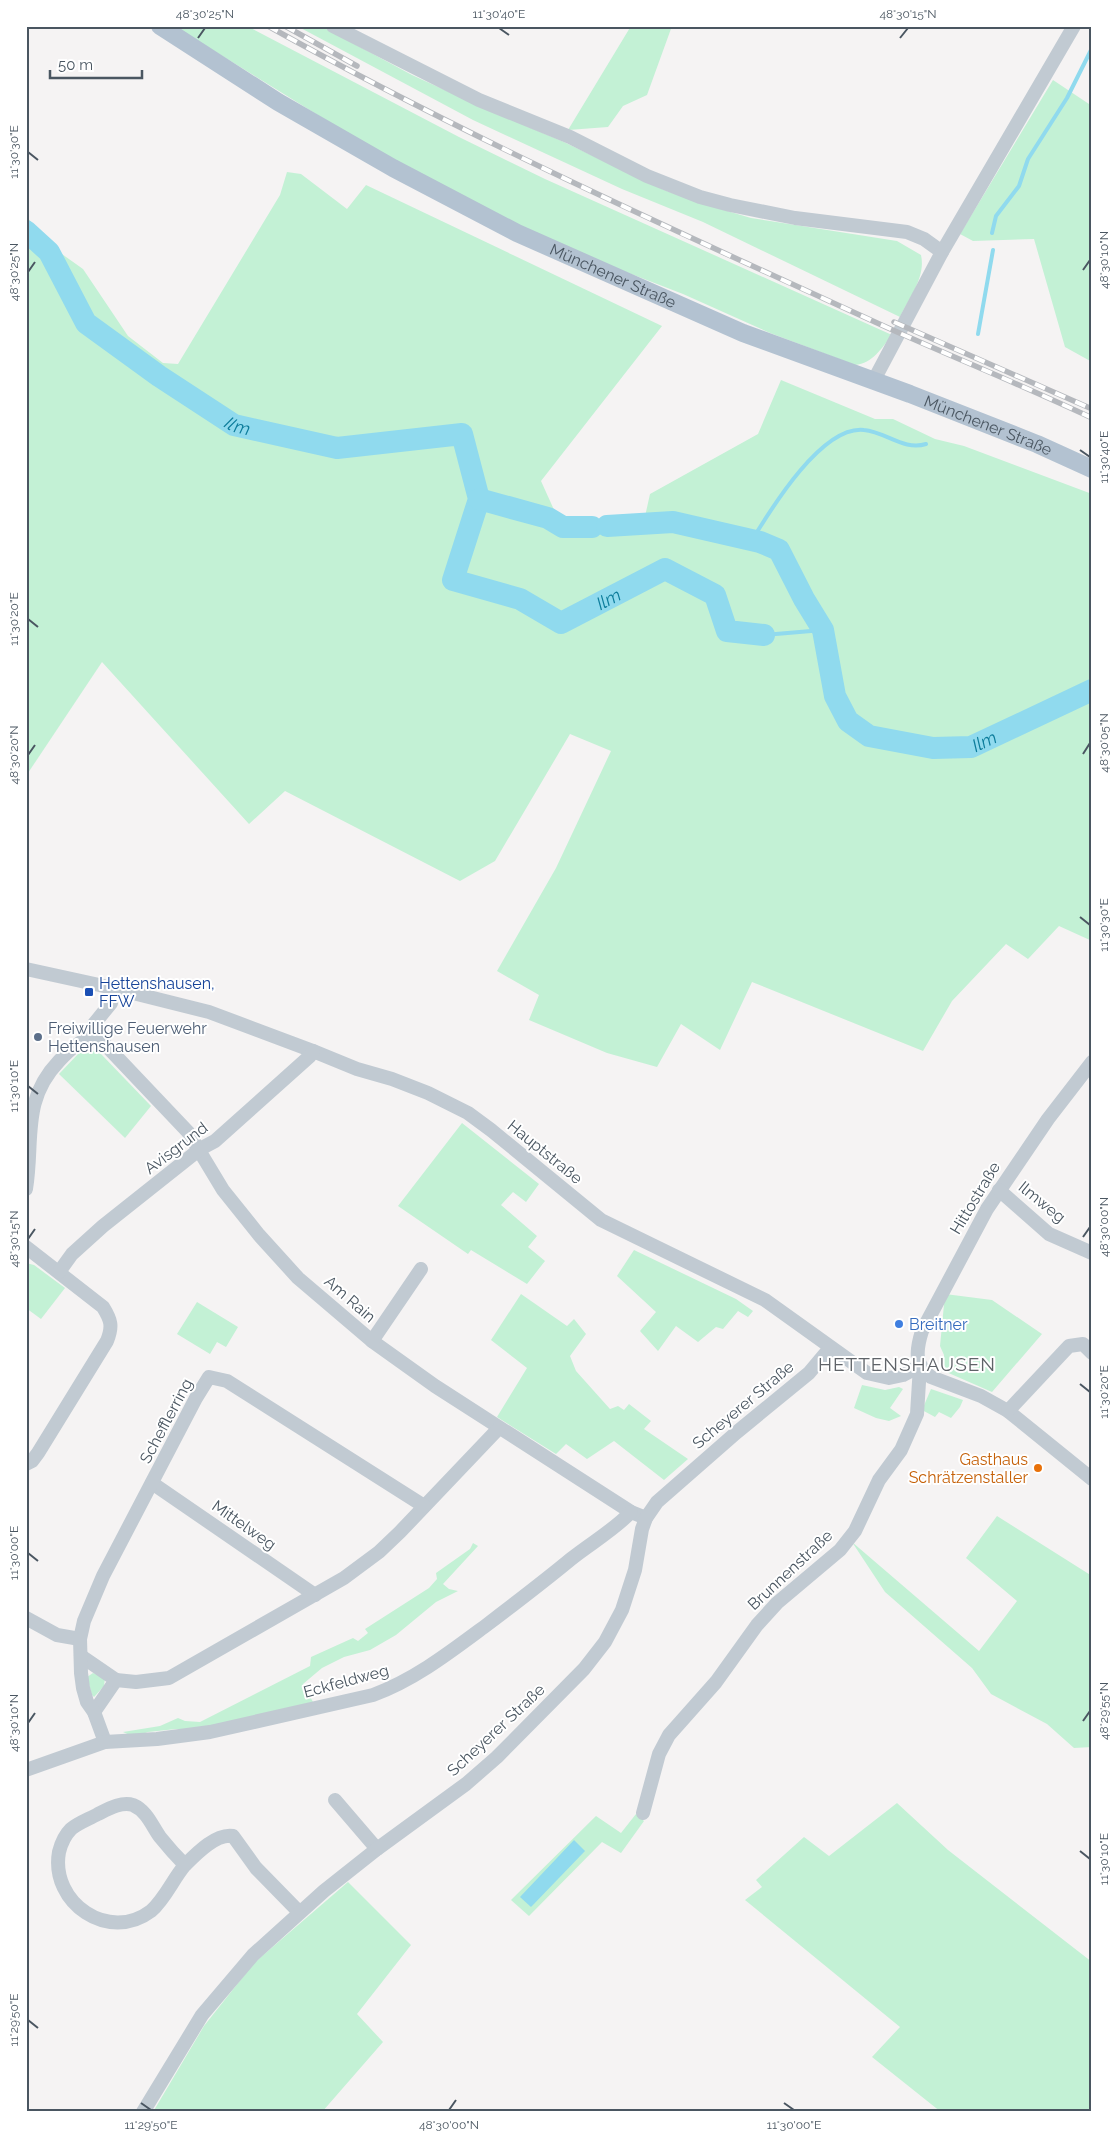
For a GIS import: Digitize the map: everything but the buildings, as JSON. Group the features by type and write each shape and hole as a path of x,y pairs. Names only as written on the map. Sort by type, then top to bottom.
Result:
{"main road":[{"name":"Münchener Straße","path":"160,26 278,102 385,163 518,233 744,333 874,380 1037,444 1092,469"}],"street":[{"path":"333,26 479,100 570,137 673,187 722,203 759,211 907,232 914,234 942,252"},
{"path":"874,380 942,252 1074,26"},
{"name":"Hauptstraße","path":"26,969 209,1012 357,1069 406,1084 444,1100 468,1113 491,1130 601,1220 765,1300 861,1370 889,1378 903,1375 920,1366"},
{"path":"26,1189 32,1116 38,1090 44,1078 72,1047 96,1035 94,1024 110,1002 113,988"},
{"name":"Am Rain","path":"96,1035 181,1124 200,1150 223,1190 278,1257 298,1278 372,1341 435,1386 631,1512 646,1518"},
{"name":"Avisgrund","path":"59,1272 72,1254 92,1236 200,1150 215,1141 310,1056 313,1051"},
{"name":"Hittostraße","path":"920,1366 917,1357 917,1346 922,1331 969,1240 999,1190 1048,1119 1092,1062"},
{"name":"Ilmweg","path":"999,1190 1050,1234 1092,1254"},
{"path":"26,1247 103,1306 110,1318 112,1328 107,1341 38,1453 32,1461 26,1464"},
{"path":"372,1341 421,1269"},
{"path":"1008,1411 1069,1346 1084,1344 1092,1353"},
{"name":"Scheyerer Straße","path":"143,2112 192,2032 215,1999 253,1954 300,1912 377,1849 466,1784 498,1757 584,1669 605,1642 622,1610 635,1570 642,1529 646,1518 657,1502 671,1488 809,1373 830,1348"},
{"path":"920,1366 932,1377 981,1396 1008,1411 1092,1479"},
{"name":"Brunnenstraße","path":"644,1813 659,1754 669,1734 716,1682 757,1625 777,1603 840,1550 855,1531 879,1480 901,1450 916,1414 920,1366"},
{"name":"Schefflerring","path":"105,1742 94,1712 87,1702 83,1688 80,1639 90,1604 103,1576 196,1398 209,1377 226,1381 424,1506"},
{"path":"80,1656 116,1680 136,1682 169,1678 344,1578 379,1552 499,1428"},
{"name":"Mittelweg","path":"152,1483 315,1595"},
{"name":"Eckfeldweg","path":"26,1770 105,1742 157,1739 210,1732 373,1695 395,1687 459,1646 620,1523 631,1512"},
{"path":"26,1618 57,1636 80,1639"},
{"path":"94,1712 116,1680"},
{"path":"335,1800 377,1849"},
{"path":"185,1865 159,1835 146,1815 133,1805 125,1804 100,1813 71,1829 60,1849 58,1865 62,1885 80,1910 99,1919 119,1922 134,1919 152,1910 185,1865 208,1845 219,1838 231,1835 236,1838 263,1876 300,1912"}],"green space":[{"path":"174,26 247,26 459,137 545,179 892,335 872,358 855,365 770,333 683,294 582,255 500,216 379,153"},
{"path":"297,26 321,26 412,75 564,142 664,190 751,218 897,241 921,255 921,271 916,287 900,317 703,222 622,189 473,120"},
{"path":"631,26 672,26 647,95 623,106 608,127 568,130"},
{"path":"1053,80 1092,106 1092,362 1065,347 1034,239 973,241 960,234"},
{"path":"287,172 301,174 347,209 366,185 662,326 541,481 560,523 644,521 650,494 758,434 781,380 875,419 893,419 935,439 964,446 1092,494 1092,941 1059,926 1028,959 1006,944 952,1001 923,1051 752,982 720,1050 681,1024 657,1067 607,1053 529,1020 539,995 497,971 556,868 611,751 570,734 495,861 460,881 285,791 249,824 102,662 26,776 26,216 52,247 83,269 128,336 163,363 178,364 280,195"},
{"path":"88,1049 101,1054 151,1106 125,1138 59,1074 79,1053"},
{"path":"462,1123 539,1184 526,1202 513,1192 501,1205 537,1236 528,1247 545,1261 527,1284 471,1250 468,1254 398,1206"},
{"path":"634,1250 736,1299 753,1311 748,1317 738,1311 723,1329 716,1327 698,1342 676,1326 658,1351 640,1331 656,1312 617,1276"},
{"path":"26,1263 34,1265 65,1288 41,1319 26,1308"},
{"path":"521,1294 567,1326 574,1319 586,1334 570,1356 576,1371 610,1409 618,1406 624,1410 629,1404 651,1421 644,1429 688,1459 664,1480 614,1441 587,1459 566,1444 556,1454 497,1417 527,1368 491,1340"},
{"path":"945,1294 992,1300 1042,1334 992,1392 944,1371 944,1355 940,1346"},
{"path":"197,1302 238,1327 226,1347 217,1342 210,1354 177,1334"},
{"path":"862,1385 885,1390 899,1387 903,1389 890,1408 901,1416 889,1421 876,1418 854,1408"},
{"path":"931,1389 963,1400 951,1418 939,1412 935,1417 922,1410"},
{"path":"997,1516 1092,1576 1092,1747 1074,1748 1047,1724 991,1694 972,1668 885,1592 852,1542 979,1651 1017,1601 966,1558"},
{"path":"473,1543 478,1546 443,1584 449,1589 458,1591 436,1602 396,1635 370,1650 344,1657 322,1668 303,1684 313,1702 202,1729 148,1732 134,1737 123,1732 160,1726 178,1718 185,1721 200,1722 310,1666 311,1657 353,1638 358,1641 368,1633 365,1629 429,1588 437,1579 436,1573 470,1549"},
{"path":"93,1673 105,1678 104,1686 94,1697 87,1677"},
{"path":"897,1803 948,1850 1092,1962 1092,2112 941,2112 872,2057 900,2027 745,1900 762,1887 756,1880 804,1837 829,1856"},
{"path":"636,1814 644,1821 621,1853 602,1842 529,1916 511,1900 596,1816 621,1833"},
{"path":"348,1882 411,1945 357,2014 383,2042 322,2112 153,2112 204,2026 254,1963"}],"water":[{"path":"574,1840 585,1851 531,1907 520,1897"}],"waterway":[{"path":"992,233 996,216 1019,186 1028,159 1067,98 1092,48"},
{"name":"Ilm","path":"26,231 49,252 86,323 159,376 234,425 337,448 462,434 479,499 453,580 520,599 561,623 665,569 715,595 727,631 764,635"},
{"path":"978,334 993,250"},
{"path":"752,540 799,472 815,454 831,441 848,432 864,430 872,431 910,445 926,444"},
{"name":"Ilm","path":"479,499 548,518 563,527 592,527"},
{"name":"Ilm","path":"607,526 673,522 760,542 779,550 804,599 823,630 835,696 848,721 869,736 933,748 971,747 1092,690"},
{"name":"Ilm","path":"764,635 823,630"}],"railway":[{"path":"268,26 420,107 574,183 886,327 1092,418"},
{"path":"285,26 357,66"},
{"path":"894,322 1092,409"}],"place":[{"name":"Hettenshausen, FFW","path":"89,992"},
{"name":"Freiwillige Feuerwehr Hettenshausen","path":"38,1037"},
{"name":"Breitner","path":"899,1324"},
{"name":"Gasthaus Schrätzenstaller","path":"1038,1468"}],"district":[{"name":"HETTENSHAUSEN","path":"907,1364"}]}
